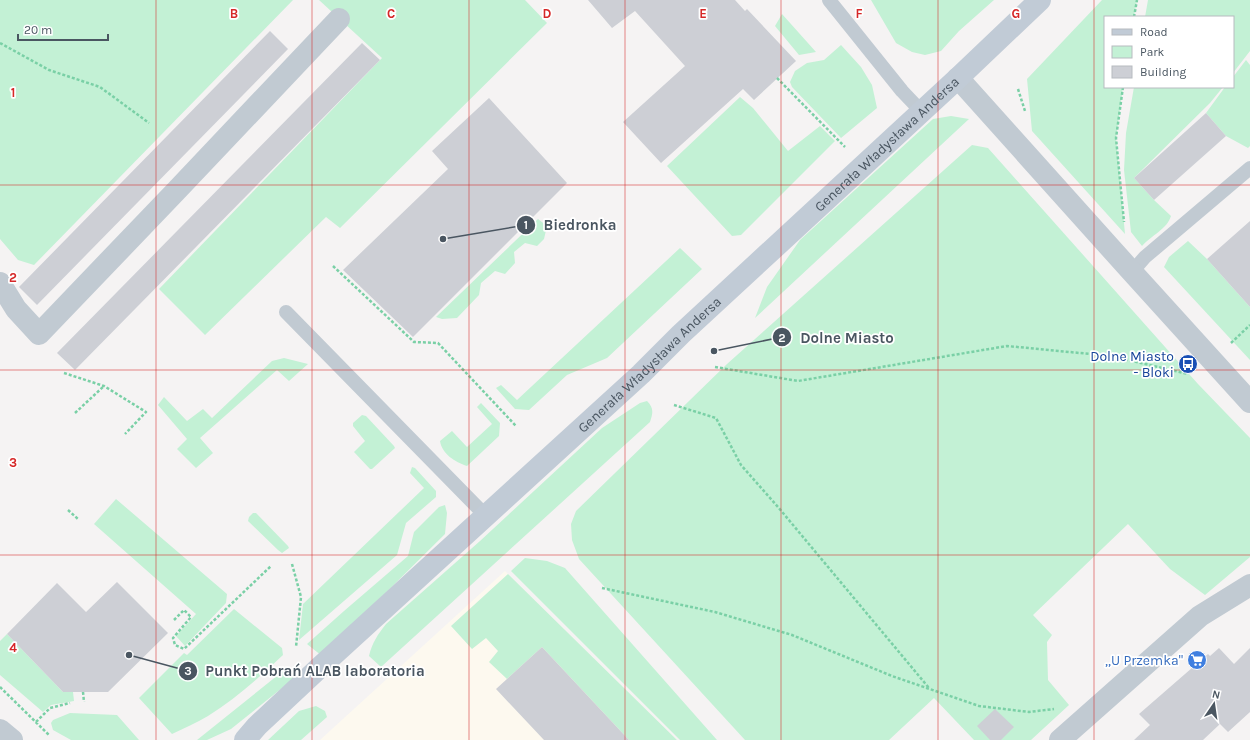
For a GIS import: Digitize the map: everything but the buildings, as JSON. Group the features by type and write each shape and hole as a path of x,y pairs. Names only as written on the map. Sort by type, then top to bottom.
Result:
{"main road":[{"name":"Generała Władysława Andersa","path":"235,740 251,733 486,515 641,374 686,328 958,78 1040,0"}],"street":[{"path":"0,283 16,309 39,334 178,190 339,18"},
{"path":"958,78 1250,402"},
{"path":"1060,740 1200,616 1250,585"},
{"path":"0,730 12,740"}],"lane":[{"path":"829,0 902,91 921,111"},
{"path":"1132,272 1145,257 1250,168"},
{"path":"286,312 486,515"}],"path":[{"path":"1134,16 1137,0"},
{"path":"0,43 49,70 100,87 149,123"},
{"path":"777,78 845,147"},
{"path":"1123,88 1116,138 1124,227"},
{"path":"333,266 399,326 414,342 438,343 516,426"},
{"path":"1227,347 1250,325"},
{"path":"715,367 798,381 1007,346 1111,356 1186,375 1192,373"},
{"path":"64,373 104,386 146,412 125,434"},
{"path":"75,413 104,386"},
{"path":"674,405 716,418 741,465 778,507 929,688"},
{"path":"68,510 78,519"},
{"path":"292,564 301,597 296,647"},
{"path":"174,620 184,610 191,617 173,638 175,645 184,649 271,566"},
{"path":"602,588 715,612 785,633 892,676 979,706 1029,712 1056,709"},
{"path":"0,687 49,735"},
{"path":"83,692 84,702"},
{"path":"36,722 50,708 70,703"}],"shaded area":[{"path":"505,571 677,740 320,740"}],"green space":[{"path":"0,0 293,0 34,265 18,260 0,239"},
{"path":"319,0 525,0 547,23 340,228 326,217 205,335 159,289 382,58"},
{"path":"871,0 994,0 959,31 941,51 925,55 912,52 896,43"},
{"path":"1102,0 1137,0 1134,16 1104,16 1104,88 1123,88 1116,138 1125,234 1032,131 1027,79"},
{"path":"1148,0 1250,0 1250,51 1234,72 1234,16 1145,16"},
{"path":"782,14 816,52 799,55 775,26"},
{"path":"841,45 861,67 872,85 877,108 841,138 792,87 790,82 795,71 807,63 824,60"},
{"path":"1246,60 1250,65 1250,146 1248,148 1226,136 1206,113 1224,88 1234,88 1234,76"},
{"path":"1134,88 1222,88 1210,103 1134,178 1171,216 1166,225 1142,246 1131,232 1124,170 1126,133"},
{"path":"740,97 753,108 788,151 820,126 835,141 741,235 732,236 667,166"},
{"path":"951,116 969,119 755,318 767,287 800,240 933,119"},
{"path":"972,145 988,148 1198,384 1250,438 1250,557 1205,595 1170,569 1128,524 1033,615 1052,635 1047,642 1048,680 1069,705 1031,740 974,740 934,698 889,740 745,740 579,559 572,540 571,524 576,511 727,364"},
{"path":"538,219 547,226 544,239 537,246 525,243 514,252 515,263 505,274 495,271 481,283 479,295 457,318 442,319 436,317"},
{"path":"1188,241 1207,259 1250,307 1250,360 1164,267 1169,257"},
{"path":"680,248 702,269 607,358 567,375 529,410 515,409 496,388 501,385 517,400"},
{"path":"284,358 308,364 289,381 277,370 200,438 213,453 196,468 177,449 187,439 158,405 164,397 187,421 203,409 212,418 272,361"},
{"path":"647,401 651,406 652,411 650,422 381,667 369,656 380,631 386,624 480,541 602,428 640,403"},
{"path":"481,403 500,423 499,436 467,466 446,454 440,441 452,431 467,447 492,424 477,407"},
{"path":"362,415 366,416 395,448 372,469 370,469 354,452 365,441 353,426 353,423"},
{"path":"412,467 415,468 436,491 436,497 406,523 397,555 299,640 303,604 424,488 410,473"},
{"path":"116,499 227,594 226,603 185,646 176,636 196,614 94,524"},
{"path":"445,505 447,513 445,534 322,656 307,644 408,556 414,532 439,507"},
{"path":"253,513 256,513 289,548 282,553 248,521 249,517"},
{"path":"525,558 547,561 565,568 717,740 680,740 511,571"},
{"path":"508,574 677,740 629,740 542,647 507,679 489,662 498,651 486,638 472,649 451,626"},
{"path":"234,609 282,648 283,655 228,702 204,719 172,734 139,698 184,653 187,655"},
{"path":"7,634 63,692 73,692 74,701 51,705 43,712 0,675 0,641"},
{"path":"288,667 297,676 231,729 207,740 197,740"},
{"path":"316,706 325,711 327,717 301,740 268,740 299,711"},
{"path":"70,713 117,715 139,740 71,740 53,730 51,723 53,720"}],"place":[{"name":"Biedronka","path":"443,239"},
{"name":"Dolne Miasto","path":"714,351"},
{"name":"Dolne Miasto - Bloki","path":"1188,364"},
{"name":"Punkt Pobrań ALAB laboratoria","path":"129,655"},
{"name":",,U Przemka\"","path":"1197,660"}]}
